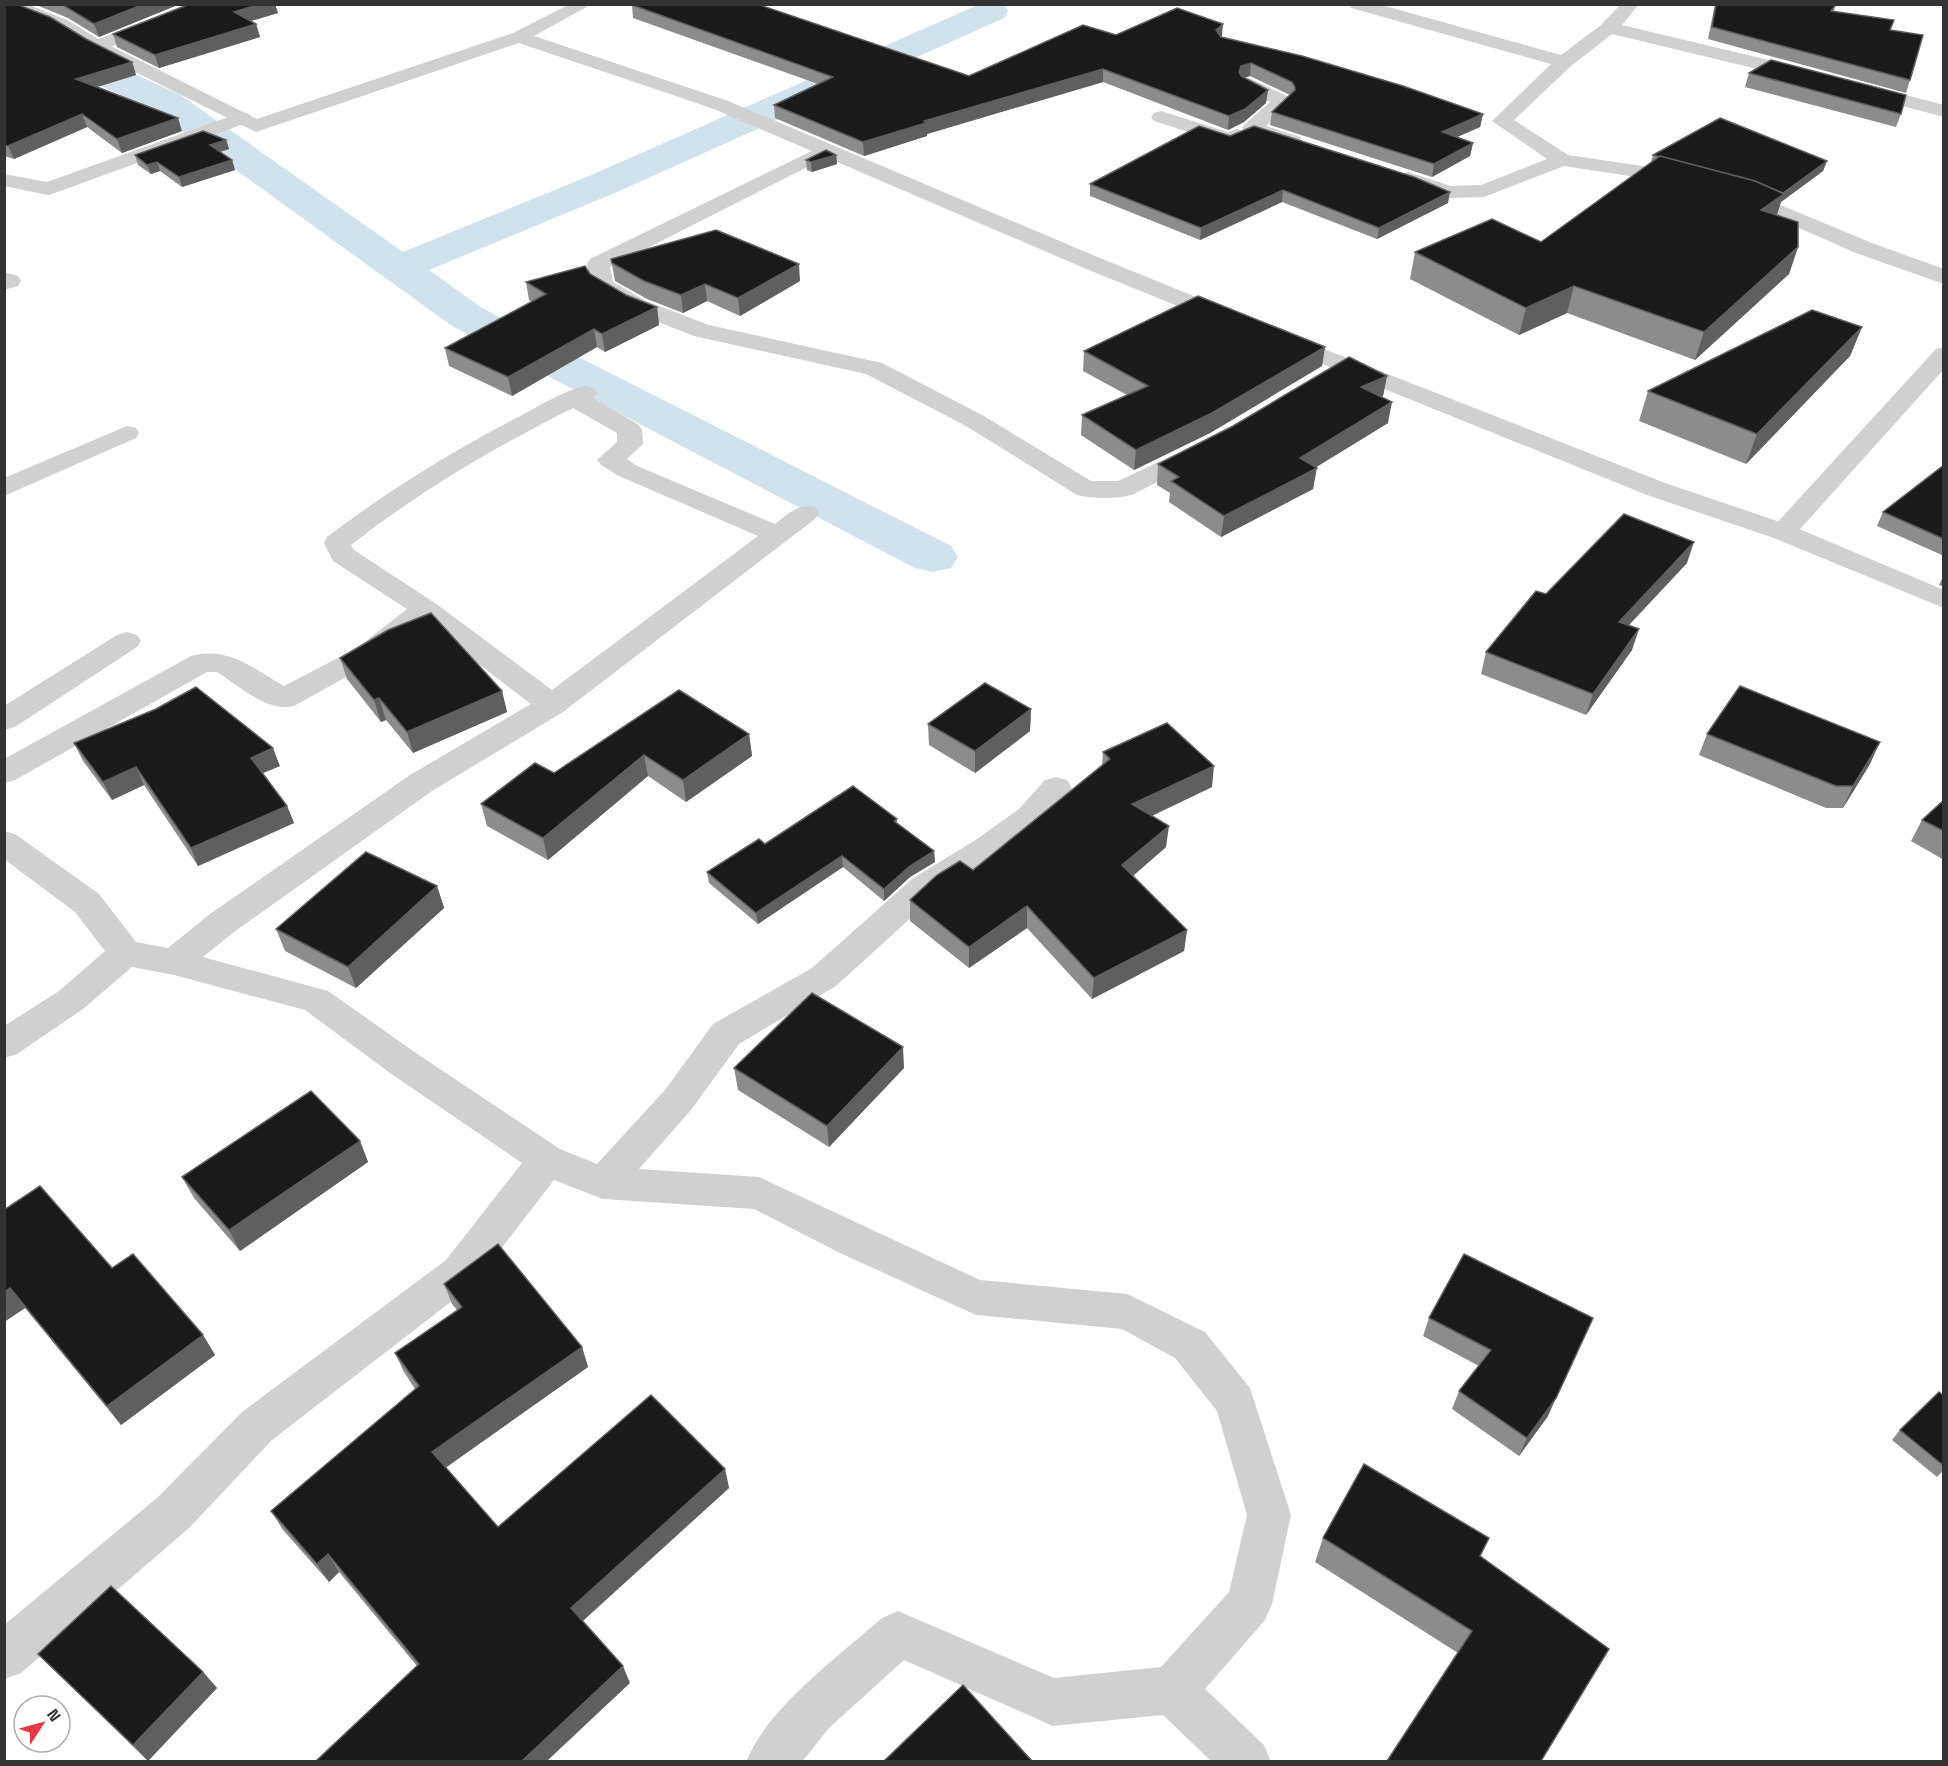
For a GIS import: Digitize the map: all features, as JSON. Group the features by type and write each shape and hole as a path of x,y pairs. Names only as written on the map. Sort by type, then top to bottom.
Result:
{"street":[{"path":"9,4 61,24 97,46 256,126 519,37 584,4"},
{"path":"97,46 204,4"},
{"path":"1357,4 1381,7 1565,62"},
{"path":"1631,4 1611,28 1565,62 1496,119 1562,160 1656,174 1754,201 1864,248 1944,277"},
{"path":"1611,28 1665,39 1944,111"},
{"path":"519,37 721,105 1345,365 1656,489 1783,532 1944,600"},
{"path":"1161,117 1229,139 1252,128 1282,101 1249,84"},
{"path":"4,180 48,189 242,118"},
{"path":"1252,128 1307,146"},
{"path":"826,150 598,264 602,285 638,306 702,331 874,368 975,421 1086,489 1123,489 1220,440"},
{"path":"1395,174 1449,192 1484,191 1562,160"},
{"path":"1783,532 1944,354"},
{"path":"1317,381 1345,365"},
{"path":"552,705 425,609 343,555 337,543 374,513 519,426 578,396 630,430 630,444 610,460 628,471 776,534"},
{"path":"4,488 127,433"},
{"path":"174,962 222,923 421,783 552,705 806,513"},
{"path":"4,773 201,663 223,663 283,699 367,654 425,609"},
{"path":"4,720 127,641"},
{"path":"603,1183 678,1100 726,1034 824,977 924,888 1030,817 1056,788"},
{"path":"4,842 87,903 125,953 174,962 316,1000 403,1063 547,1160 603,1183 759,1193 854,1241 976,1297 1127,1312 1190,1346 1235,1402 1269,1515 1249,1604 1172,1690 1053,1702 898,1634 812,1711 770,1761"},
{"path":"4,1044 71,1000 125,953"},
{"path":"4,1656 172,1513 257,1426 460,1272 547,1160"},
{"path":"1172,1690 1247,1761"}],"building":[{"path":"4,4 16,4 50,17 86,39 132,62 76,79 178,118 117,139 82,114 8,146 4,145"},
{"path":"61,4 144,4 94,24"},
{"path":"190,4 260,4 234,12 256,24 155,55 113,34"},
{"path":"632,4 757,4 969,76 1083,25 1116,35 1177,8 1223,24 1216,30 1221,37 1302,56 1403,86 1483,114 1442,132 1473,143 1434,164 1272,112 1295,90 1295,87 1292,82 1251,63 1241,66 1239,72 1241,76 1268,90 1245,109 1229,116 1103,69 924,121 926,123 863,142 774,105 833,77"},
{"path":"1716,4 1836,4 1831,11 1894,20 1890,30 1923,35 1910,80 1712,27"},
{"path":"1771,60 1906,95 1901,114 1749,73"},
{"path":"1720,118 1827,161 1783,193 1755,181 1653,155"},
{"path":"1199,126 1230,136 1254,126 1414,177 1450,192 1379,228 1283,190 1201,228 1090,184"},
{"path":"203,131 226,140 210,145 232,160 179,177 157,162 147,165 135,155"},
{"path":"826,150 836,155 811,162 806,160"},
{"path":"1660,156 1755,181 1784,194 1761,210 1798,222 1798,247 1704,332 1574,286 1526,308 1415,252 1492,219 1541,242"},
{"path":"716,230 799,264 738,298 705,284 681,295 644,281 612,263 611,259"},
{"path":"585,266 590,274 626,295 657,307 602,334 594,329 508,377 445,348 546,294 526,282"},
{"path":"1198,296 1325,347 1212,413 1136,450 1082,415 1148,386 1084,351"},
{"path":"1812,310 1862,327 1757,434 1648,391"},
{"path":"1349,357 1387,376 1361,387 1392,402 1300,458 1317,468 1224,516 1171,481 1179,477 1158,464 1233,426"},
{"path":"1944,465 1944,539 1883,512"},
{"path":"1624,514 1694,542 1619,622 1639,629 1593,694 1486,652 1536,591 1546,594"},
{"path":"431,613 502,691 407,732 379,698 374,700 340,658 388,630"},
{"path":"985,683 1031,709 975,751 928,724"},
{"path":"1740,686 1880,742 1853,786 1836,786 1707,734"},
{"path":"196,687 273,748 251,758 287,806 191,848 136,767 103,782 74,743 156,709"},
{"path":"679,690 749,734 683,780 644,755 543,838 481,804 535,763 554,773"},
{"path":"1167,723 1214,766 1132,804 1169,826 1122,865 1187,930 1094,978 1027,906 969,947 910,900 937,875 960,861 973,870 1110,759 1103,752"},
{"path":"853,786 897,819 894,821 934,851 910,866 884,889 842,856 756,913 707,872 759,839 765,844"},
{"path":"1944,800 1944,831 1922,820"},
{"path":"366,852 437,886 348,967 276,929"},
{"path":"812,993 903,1047 827,1126 734,1068"},
{"path":"311,1091 360,1141 229,1230 182,1177"},
{"path":"40,1186 112,1268 133,1254 203,1335 107,1406 10,1288 4,1292 4,1210"},
{"path":"498,1244 582,1347 432,1452 498,1527 651,1395 725,1469 571,1608 623,1666 522,1761 316,1761 419,1664 328,1554 317,1564 271,1511 419,1386 395,1353 462,1307 444,1284"},
{"path":"1464,1254 1593,1318 1556,1398 1527,1438 1459,1391 1491,1350 1429,1318"},
{"path":"1939,1392 1944,1396 1944,1466 1900,1430"},
{"path":"1364,1464 1489,1538 1480,1556 1609,1649 1541,1761 1387,1761 1472,1631 1323,1538"},
{"path":"111,1586 203,1672 133,1745 38,1654"},
{"path":"963,1685 1032,1761 884,1761"}],"waterway":[{"path":"399,268 603,184 992,11"},
{"path":"4,28 166,102 467,317 933,557"}]}
